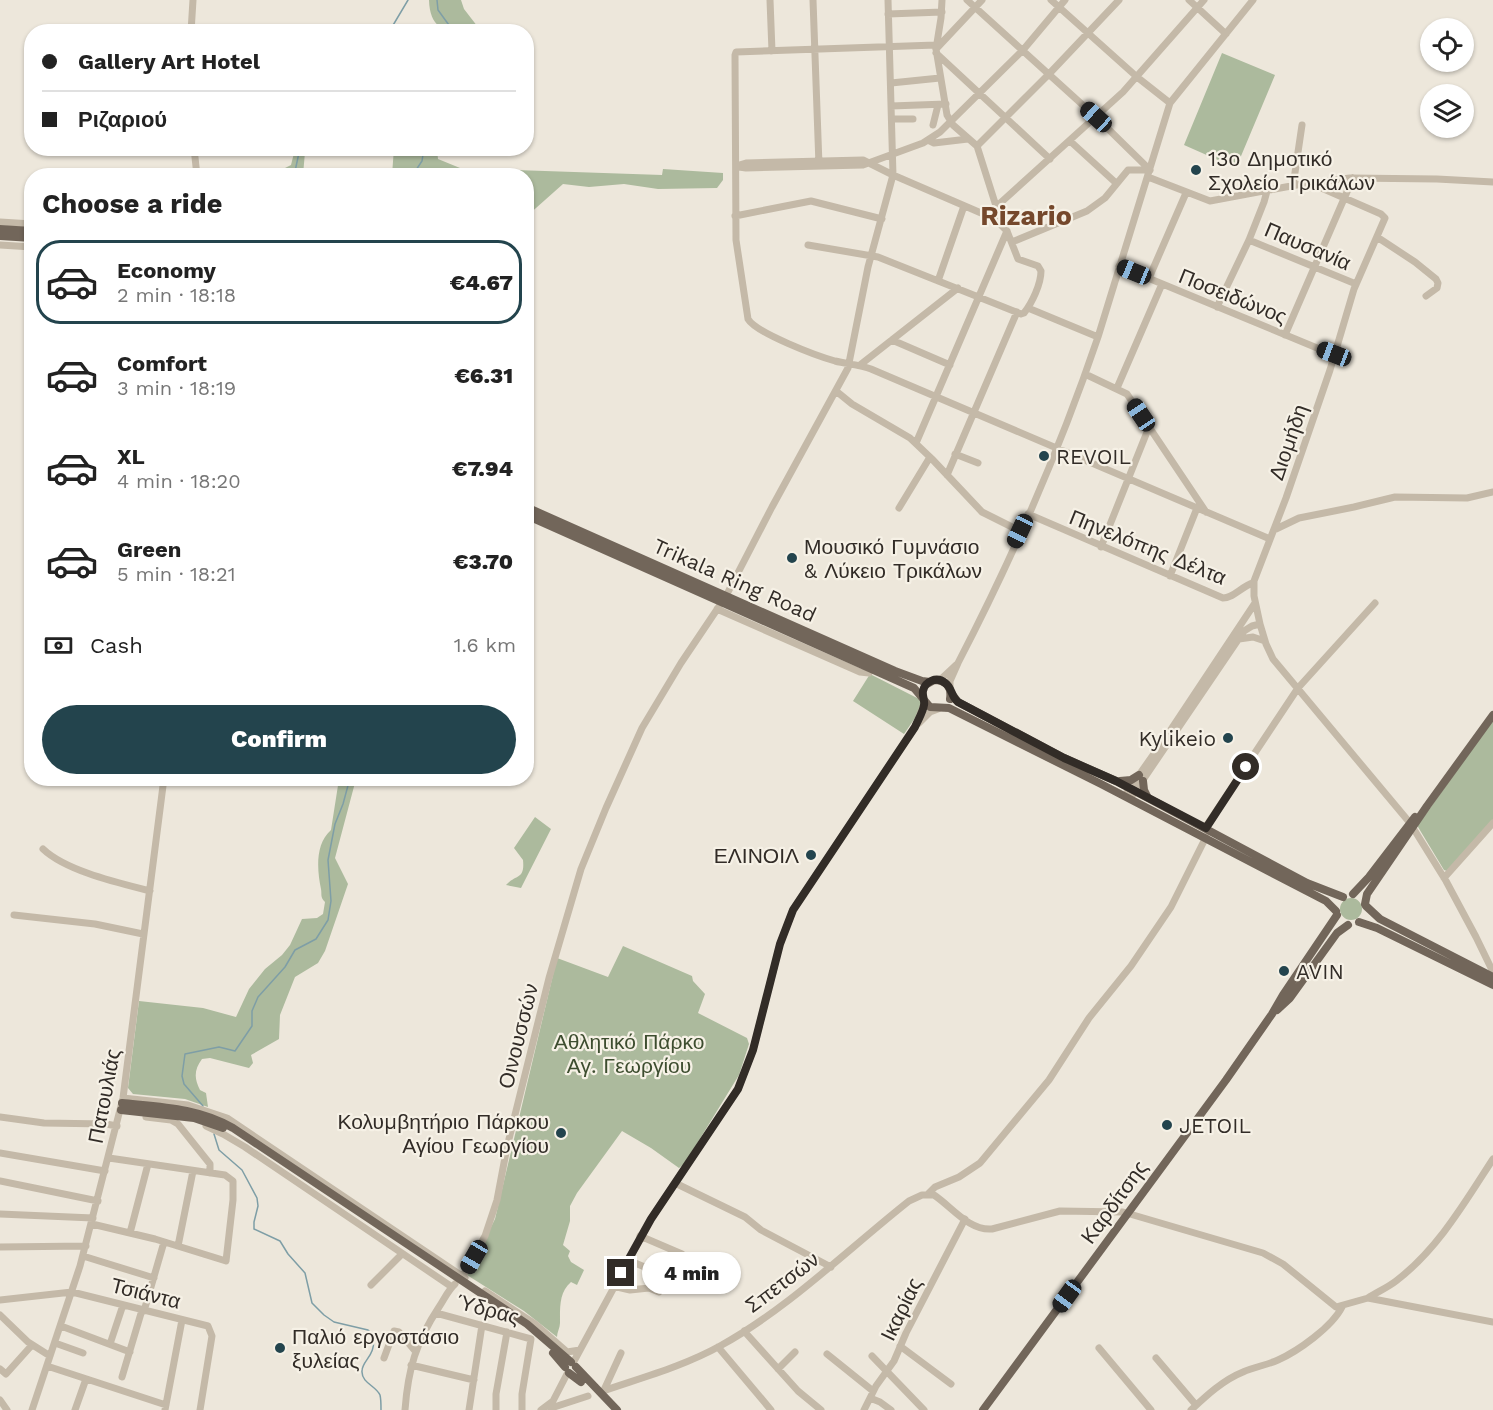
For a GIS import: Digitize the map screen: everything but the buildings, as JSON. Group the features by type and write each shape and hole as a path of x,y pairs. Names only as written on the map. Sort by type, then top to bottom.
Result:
{"main road":[{"path":"0,229 24,230"},
{"path":"0,236 24,238"},
{"name":"Trikala Ring Road","path":"534,511 722,602 895,671 930,682"},
{"path":"534,518 914,688 930,707 949,708 1127,798 1206,833 1307,883 1343,897"},
{"path":"924,700 923,690 930,682 940,680 945,682 954,700 1064,758 1149,798 1326,901 1346,926 1359,922 1364,917 1367,894 1411,826"},
{"path":"939,708 948,704 951,691"},
{"path":"1336,913 1337,903 1343,897 1353,894 1375,870 1427,806 1493,715"},
{"path":"1116,781 1141,778 1143,788 1149,798"},
{"path":"1353,894 1361,898 1380,919 1493,975"},
{"name":"Καρδίτσης","path":"983,1410 1129,1213 1272,1014 1336,913"},
{"path":"1359,922 1377,928 1493,985"},
{"name":"Καρδίτσης","path":"1272,1014 1290,998 1332,939 1346,926"},
{"path":"121,1106 194,1118 223,1128 403,1247 453,1287 533,1335 602,1391 617,1410"},
{"path":"121,1106 191,1111 228,1124 527,1324 610,1410"}],"street":[{"path":"191,24 193,0"},
{"path":"770,0 772,51"},
{"path":"813,0 819,164"},
{"name":"Οινουσσών","path":"463,1276 485,1236 497,1200 507,1147 549,978 581,869 606,808 642,728 681,663 722,602 849,364 872,256 893,175 888,0"},
{"path":"942,0 936,49 942,104 950,122 977,146 996,206"},
{"path":"968,0 1096,117 1149,173 1186,193 1210,201 1310,183 1353,178 1493,182"},
{"path":"936,49 982,0"},
{"path":"1051,0 1170,103"},
{"path":"870,163 928,140 950,122 1023,50 1065,0"},
{"path":"977,146 1119,0"},
{"path":"1189,0 1227,34"},
{"path":"987,215 1096,117 1137,76 1204,0"},
{"path":"951,691 950,681 1028,514 1085,374 1170,103 1253,0"},
{"path":"888,14 942,12"},
{"path":"1050,159 936,49 889,46 740,51 735,55 735,216 736,240 748,319 751,324 808,351 849,364 861,365 1270,539"},
{"path":"891,82 940,78"},
{"path":"891,106 942,104"},
{"path":"933,125 942,104"},
{"path":"892,119 913,119"},
{"path":"1293,186 1302,125"},
{"path":"928,140 934,143 968,139"},
{"path":"1070,141 1116,183"},
{"path":"736,166 746,163 819,164 863,160 987,215 1000,223 1007,231 1018,259 1038,266 1041,277 1024,313 872,256 808,245"},
{"path":"1012,242 1087,211 1105,198 1128,170 1149,173"},
{"path":"1285,335 1353,178"},
{"path":"1310,183 1384,217 1377,237 1436,279 1437,288 1426,296"},
{"path":"1217,307 1249,240 1267,192"},
{"path":"1149,278 1186,193"},
{"path":"735,216 811,201 882,219"},
{"path":"938,280 964,206"},
{"path":"0,222 24,224"},
{"path":"916,443 1007,231"},
{"name":"Διομήδη","path":"1253,583 1274,531 1330,370 1356,284 1377,237"},
{"name":"Παυσανία","path":"1249,240 1356,284"},
{"path":"0,245 24,246"},
{"name":"Ποσειδώνος","path":"1119,266 1334,354"},
{"path":"1117,388 1162,284"},
{"path":"861,365 958,288"},
{"path":"1028,308 1098,337"},
{"path":"947,475 1017,312"},
{"path":"892,340 950,365"},
{"path":"1085,374 1127,394 1206,512"},
{"path":"836,391 852,404 892,426 916,443 982,512 1020,531"},
{"path":"1101,547 1149,427"},
{"path":"955,454 978,463"},
{"path":"899,508 930,457"},
{"path":"1274,531 1282,524 1299,518 1395,497 1467,498 1493,492"},
{"path":"1170,576 1197,508"},
{"name":"Πηνελόπης Δέλτα","path":"1028,514 1223,598 1228,598 1243,586 1253,583"},
{"path":"1253,583 1259,622 1273,658 1411,826 1481,946 1493,975"},
{"path":"1127,798 1255,603"},
{"name":"Σπετσών","path":"602,1391 677,1367 718,1347 831,1267 909,1201 928,1194 935,1187 967,1173 980,1163 1049,1080 1089,1018 1131,966 1171,908 1206,833 1299,688 1375,603"},
{"path":"1242,624 1259,622"},
{"path":"1141,778 1246,629 1259,622"},
{"path":"1239,639 1253,637 1265,641"},
{"path":"940,680 958,663"},
{"path":"915,727 924,700"},
{"path":"548,1408 640,1236 733,1099 743,1078 761,1024 780,944 793,910 915,727 930,712 939,708"},
{"name":"Πατουλιάς","path":"32,1410 86,1246 117,1126 163,786"},
{"path":"1444,879 1493,823"},
{"path":"43,849 61,862 104,879 150,891"},
{"path":"14,915 95,924 144,934"},
{"path":"121,1106 184,1104 226,1118 531,1321 567,1352 580,1350"},
{"path":"121,1106 171,1120 194,1122 227,1136 453,1287"},
{"path":"0,1117 44,1123 96,1123 117,1126"},
{"path":"171,1120 178,1124 210,1164 210,1173"},
{"path":"0,1153 105,1171"},
{"path":"0,1214 92,1221 226,1260 233,1181 227,1176 109,1158"},
{"path":"1368,1298 1396,1281 1419,1260 1456,1216 1493,1159"},
{"path":"130,1233 148,1164"},
{"path":"178,1246 193,1171"},
{"path":"0,1181 98,1200"},
{"path":"675,1183 745,1217 761,1230 831,1267"},
{"path":"928,1194 939,1198 979,1229 1060,1211 1101,1210 1129,1213 1266,1254 1287,1267 1336,1307 1368,1298 1493,1322"},
{"name":"Ικαρίας","path":"864,1410 888,1371 965,1219"},
{"path":"640,1236 682,1254"},
{"path":"122,1377 164,1242"},
{"path":"384,1245 453,1287"},
{"path":"0,1247 86,1246"},
{"path":"83,1256 154,1278"},
{"path":"372,1285 400,1256"},
{"path":"628,1260 673,1279"},
{"path":"613,1286 630,1290 648,1288 659,1292"},
{"path":"405,1410 411,1365 416,1352 429,1323 453,1287"},
{"path":"0,1300 72,1292"},
{"name":"Τσιάντα","path":"72,1292 205,1324 210,1328 212,1336 200,1410"},
{"path":"110,1344 123,1305"},
{"path":"1156,1358 1193,1407 1232,1377 1278,1360 1297,1348 1334,1319 1342,1307"},
{"name":"Ύδρας","path":"436,1312 531,1339 522,1395 522,1410"},
{"path":"0,1315 32,1345 50,1356"},
{"path":"47,1366 167,1408 182,1320"},
{"path":"469,1410 482,1325"},
{"path":"61,1326 130,1352"},
{"path":"744,1330 798,1391 821,1410"},
{"path":"384,1358 394,1331 399,1332 416,1352"},
{"path":"496,1410 496,1394 507,1332"},
{"path":"55,1343 83,1353"},
{"path":"0,1368 6,1374 32,1345"},
{"path":"900,1346 951,1384"},
{"path":"718,1347 771,1410"},
{"path":"1099,1348 1151,1410"},
{"path":"778,1369 795,1352"},
{"path":"602,1391 621,1353"},
{"path":"827,1354 891,1410"},
{"path":"872,1356 924,1410"},
{"path":"411,1365 474,1380"},
{"path":"85,1410 76,1408 86,1379"},
{"path":"548,1408 588,1396"},
{"path":"0,1400 7,1410"}],"green space":[{"path":"429,0 461,0 464,9 476,24 437,24 430,12"},
{"path":"1222,53 1275,75 1236,168 1184,145"},
{"path":"293,156 305,156 304,168 285,168 291,165"},
{"path":"393,156 438,156 438,159 460,168 393,168"},
{"path":"663,169 723,173 723,180 717,188 658,189 624,184 589,187 563,184 534,210 534,171 662,175"},
{"path":"870,674 921,700 922,708 904,734 853,701"},
{"path":"1493,720 1493,821 1447,871 1444,870 1418,825"},
{"path":"338,786 354,786 335,858 348,884 325,951 318,963 295,977 280,1015 279,1039 251,1055 253,1063 249,1068 210,1058 202,1059 196,1070 196,1078 200,1090 206,1093 208,1107 185,1099 133,1094 128,1088 139,1001 203,1008 236,1017 249,989 265,969 290,945 302,919 317,918 323,914 325,902 322,899 318,858 322,842 331,830"},
{"path":"535,817 551,829 521,888 506,885 523,871 523,860 514,848"},
{"path":"1351,898 1359,901 1362,909 1359,917 1351,920 1343,917 1340,909 1343,901"},
{"name":"Αθλητικό Πάρκο Αγ. Γεωργίου","path":"623,946 692,976 693,981 705,994 698,1013 747,1038 749,1044 739,1075 685,1163 679,1168 622,1131 577,1193 570,1206 570,1221 563,1245 570,1251 568,1256 571,1262 584,1270 577,1285 571,1282 564,1291 557,1337 524,1311 467,1275 495,1219 557,958 608,977"}],"waterway":[{"path":"394,24 408,0"},
{"path":"437,0 438,10 448,24"},
{"path":"296,168 298,156"},
{"path":"417,168 423,156"},
{"path":"203,1106 184,1084 182,1076 185,1054 219,1047 235,1051 252,1026 252,1011 258,997 285,967 295,950 316,939 328,920 331,901 328,860 335,824 348,786"},
{"path":"214,1134 219,1150 242,1170 257,1198 254,1229 280,1241 305,1273 312,1303 334,1322 368,1330 373,1335 373,1348 362,1372 364,1379 380,1395 381,1410"}],"place":[{"name":"13ο Δημοτικό Σχολείο Τρικάλων","path":"1196,170"},
{"name":"REVOIL","path":"1044,456"},
{"name":"Μουσικό Γυμνάσιο & Λύκειο Τρικάλων","path":"792,558"},
{"name":"Kylikeio","path":"1228,738"},
{"name":"ΕΛΙΝΟΙΛ","path":"811,855"},
{"name":"AVIN","path":"1284,971"},
{"name":"JETOIL","path":"1167,1125"},
{"name":"Κολυμβητήριο Πάρκου Αγίου Γεωργίου","path":"561,1133"},
{"name":"Παλιό εργοστάσιο ξυλείας","path":"280,1348"}],"district":[{"name":"Rizario","path":"1026,216"}],"route":[{"path":"621,1273 640,1236 733,1099 753,1050 780,944 789,918 915,727 924,707 922,694 927,683 934,680 945,682 954,700 977,713 1206,828 1246,767"}]}
